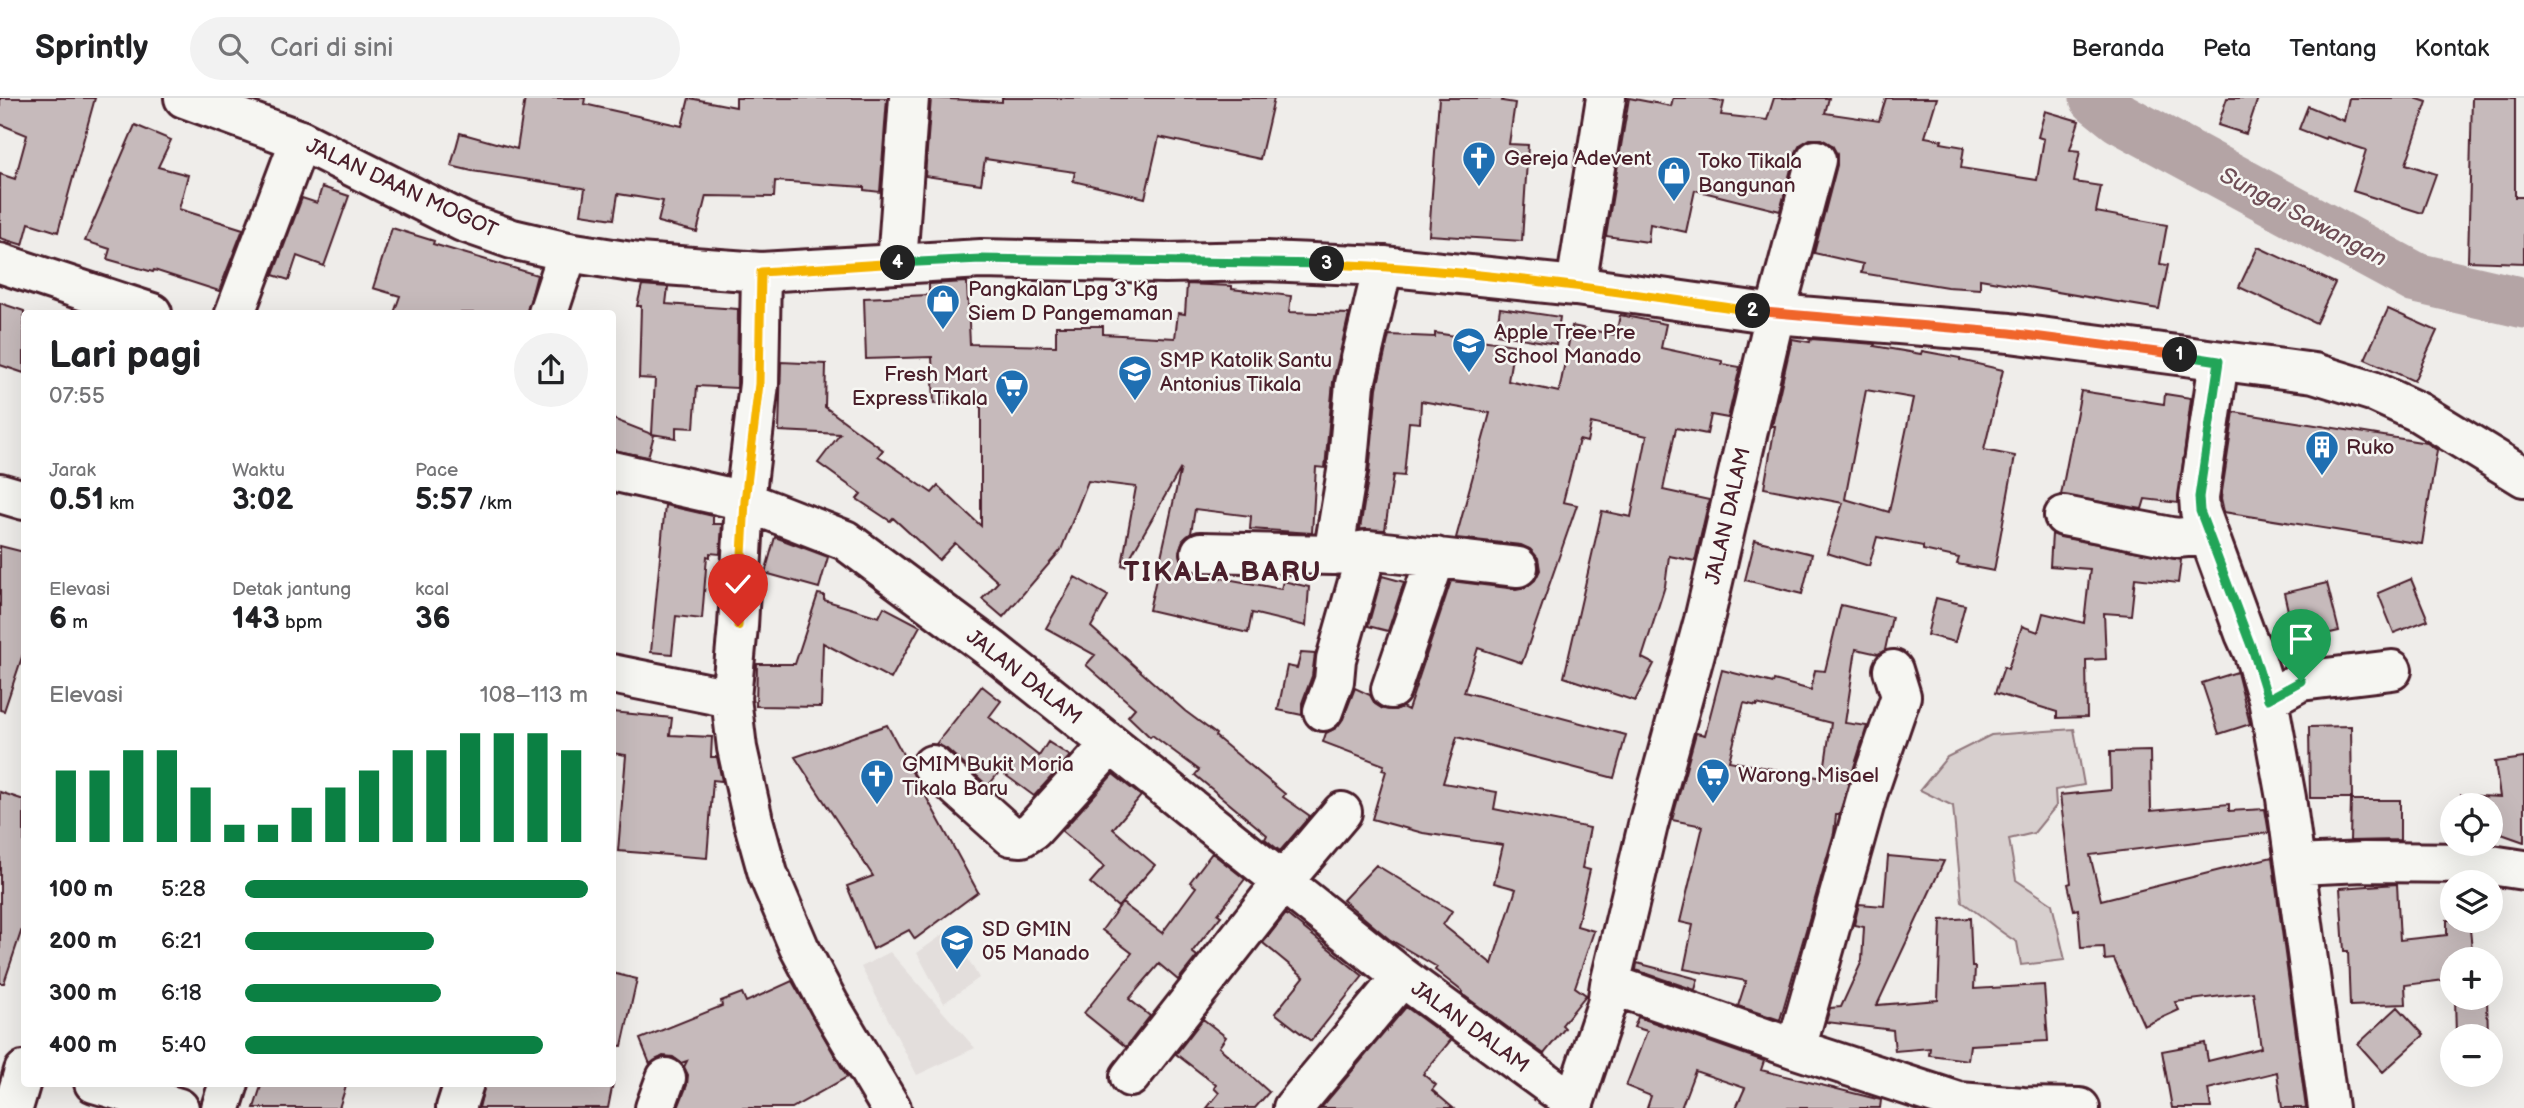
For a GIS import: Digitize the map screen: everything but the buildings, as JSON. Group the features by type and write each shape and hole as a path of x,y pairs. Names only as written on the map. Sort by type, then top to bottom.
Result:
{"street":[{"name":"JALAN DAAN MOGOT","path":"184,98 300,141 463,222 512,239 568,253 638,263 761,272 981,259 1165,263 1266,261 1383,266 1576,286 1775,314 2010,333 2314,373 2372,391 2418,412 2524,477"},
{"path":"897,263 909,98"},
{"path":"1576,286 1606,98"},
{"path":"236,310 300,141"},
{"name":"JALAN DALAM","path":"616,472 745,501 845,540 994,652 1402,977 1577,1105 1607,1004 1648,825 1704,620 1775,314 1816,160"},
{"path":"549,310 568,253"},
{"path":"0,263 143,310"},
{"path":"1323,711 1334,681 1350,553 1347,471 1355,384 1383,266"},
{"path":"761,272 759,384 745,501 731,698 737,748 768,874 799,947 891,1108"},
{"path":"2219,361 2199,497 2200,511 2254,654 2268,699 2296,865 2311,995 2328,1108"},
{"path":"0,493 21,498"},
{"path":"2064,516 2176,538 2208,535"},
{"path":"1200,552 1350,553 1436,557 1518,567"},
{"path":"1391,689 1436,557"},
{"path":"1796,1049 1868,792 1901,696 1893,670"},
{"path":"2268,699 2301,681 2392,670"},
{"path":"616,675 731,698"},
{"path":"932,765 1010,836 1021,836 1033,830 1110,746"},
{"path":"1130,1077 1282,883 1342,812"},
{"path":"2296,865 2364,862 2478,863 2524,870"},
{"path":"1293,1108 1402,977"},
{"path":"1610,984 1958,1105 2080,1108"},
{"path":"0,1056 21,1063"},
{"path":"13,1108 21,1081"},
{"path":"108,1087 179,1108"},
{"path":"221,1108 228,1087"},
{"path":"456,1108 463,1087"}],"shaded area":[{"path":"2074,729 2084,785 2055,790 2056,806 2034,833 2009,839 2016,880 2052,904 2065,960 2021,965 2017,942 1962,902 1953,806 1920,790 1947,757 1991,735"},
{"path":"951,929 979,978 944,1003 917,953"},
{"path":"890,952 975,1048 917,1075 861,967"}],"waterway":[{"name":"Sungai Sawangan","path":"2095,98 2120,118 2416,278 2524,303"}],"place":[{"name":"Gereja Adevent","path":"1479,188"},
{"name":"Toko Tikala Bangunan","path":"1674,203"},
{"name":"Pangkalan Lpg 3 Kg Siem D Pangemaman","path":"943,331"},
{"name":"Apple Tree Pre School Manado","path":"1469,374"},
{"name":"SMP Katolik Santu Antonius Tikala","path":"1135,402"},
{"name":"Fresh Mart Express Tikala","path":"1012,416"},
{"name":"Ruko","path":"2322,477"},
{"name":"Warong Misael","path":"1713,805"},
{"name":"GMIM Bukit Moria Tikala Baru","path":"877,806"},
{"name":"SD GMIN 05 Manado","path":"957,971"}],"district":[{"name":"TIKALA BARU","path":"1223,572"}],"route":[{"path":"738,626 745,501 759,384 761,272 981,259 1165,263 1266,261 1383,266 1576,286 1775,314 2010,333 2219,361 2199,497 2200,511 2254,654 2268,699 2301,681"}]}
